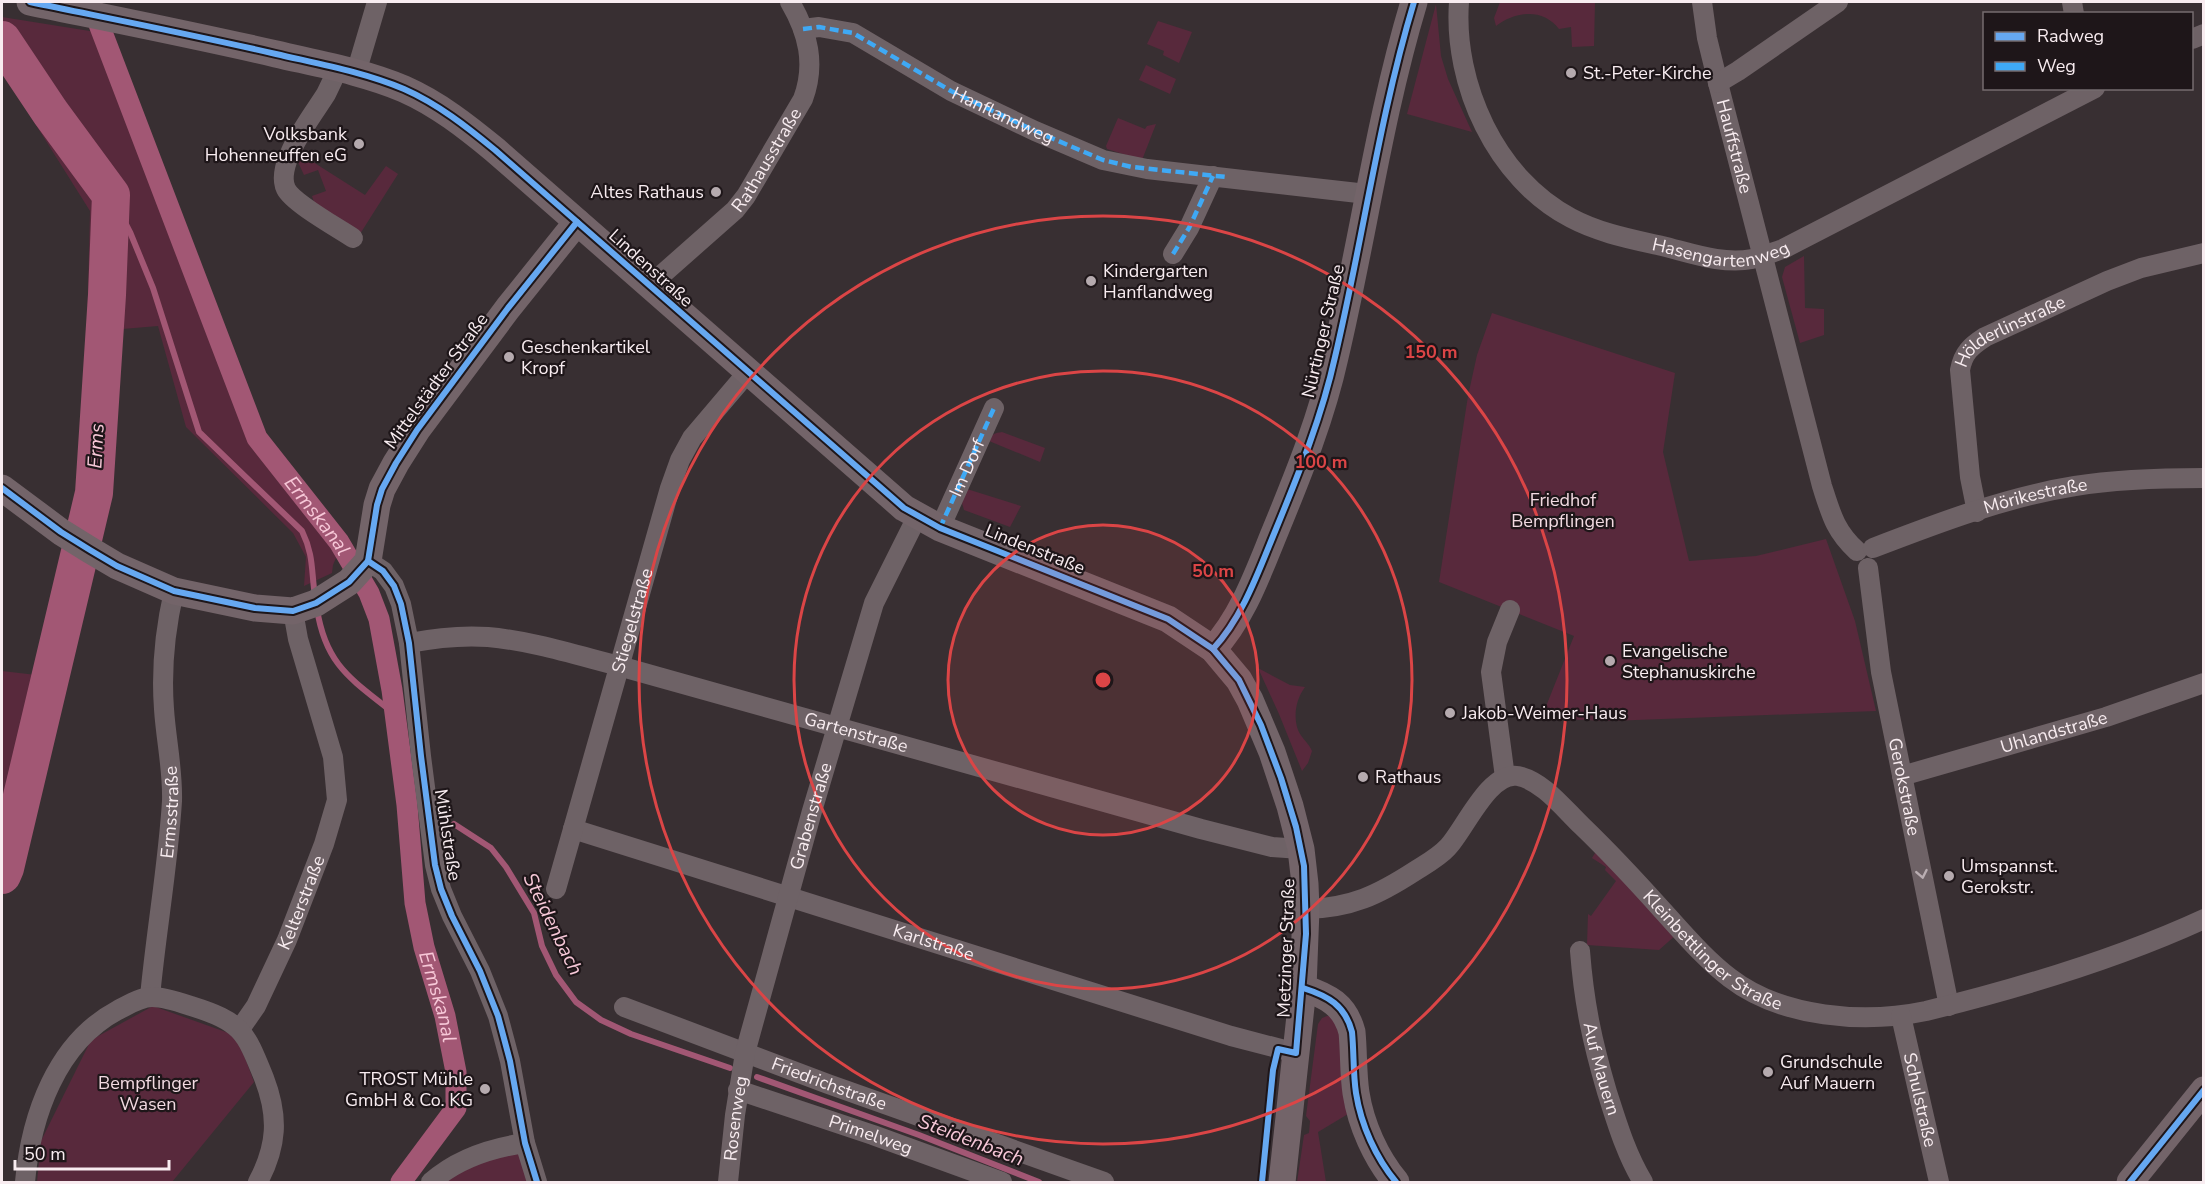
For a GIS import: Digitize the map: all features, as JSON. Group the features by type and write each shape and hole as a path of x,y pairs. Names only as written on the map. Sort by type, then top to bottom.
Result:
{"street":[{"name":"Lindenstraße","path":"30,2 212,39 347,71 406,90 448,113 495,150 873,483 928,522 1147,610 1187,631 1213,649"},
{"path":"352,238 294,199 285,189 285,167 291,151 327,92 347,71 377,2"},
{"name":"Rathausstraße","path":"649,286 735,210 746,196 793,117 809,84 810,50 790,2"},
{"name":"Nürtinger Straße","path":"1213,649 1238,614 1272,538 1310,443 1335,358 1367,194 1395,70 1414,2"},
{"name":"Hasengartenweg","path":"1459,2 1461,49 1478,110 1487,130 1510,167 1540,198 1571,218 1596,229 1625,238 1722,259 1739,260 1762,257 1783,249 2091,90"},
{"name":"Hauffstraße","path":"1702,2 1707,38 1762,257"},
{"path":"1718,83 1838,2"},
{"name":"Hanflandweg","path":"803,29 819,27 853,33 951,91 1103,160 1131,167 1367,194"},
{"path":"1173,254 1189,228 1214,176"},
{"name":"Mittelstädter Straße","path":"368,561 377,505 382,489 396,463 417,430 508,308 577,222"},
{"name":"Hölderlinstraße","path":"1977,512 1970,477 1960,370 1962,357 1985,337 2107,281 2141,268 2204,253"},
{"path":"1762,257 1834,523 1843,537 1865,549"},
{"name":"Stiegelstraße","path":"556,889 670,488 680,460 692,438 748,372"},
{"name":"Im Dorf","path":"928,522 994,408"},
{"name":"Mörikestraße","path":"1865,549 1977,512 2074,486 2132,480 2204,478"},
{"path":"2,488 61,532 117,566 174,591 255,608 299,609 341,588 368,561"},
{"name":"Grabenstraße","path":"745,1053 874,603 928,522"},
{"name":"Gerokstraße","path":"1865,549 1856,561 1861,567 1868,568 1881,672 1948,1006"},
{"name":"Mühlstraße","path":"368,561 383,571 394,586 401,604 409,643 435,865 441,889 452,916 480,971 498,1016 510,1061 525,1143 537,1182"},
{"name":"Ermsstraße","path":"150,997 172,800 172,767 165,722 163,672 168,615 174,591"},
{"name":"Kelterstraße","path":"240,1029 265,987 303,901 332,821 337,800 333,757 298,639 299,609"},
{"path":"1306,909 1334,908 1363,900 1395,884 1436,857 1447,848 1488,791 1505,777 1491,672 1497,642 1510,610"},
{"name":"Gartenstraße","path":"409,643 429,639 487,637 530,645 619,666 1201,829 1272,847 1301,849"},
{"name":"Metzinger Straße","path":"1213,649 1239,680 1261,725 1281,778 1301,849 1306,909 1303,988 1282,1182"},
{"name":"Uhlandstraße","path":"1902,776 2106,717 2204,683"},
{"name":"Kleinbettlinger Straße","path":"1505,777 1515,776 1526,779 1559,803 1732,980 1794,1008 1844,1016 1901,1016 1948,1006 2097,962 2158,940 2204,919"},
{"name":"Karlstraße","path":"573,829 1231,1036 1296,1053"},
{"name":"Auf Mauern","path":"1580,951 1583,992 1590,1034 1620,1133 1628,1155 1643,1182"},
{"path":"1303,988 1323,994 1335,1002 1349,1021 1352,1032 1358,1106 1378,1155 1396,1182"},
{"path":"25,1182 29,1148 41,1107 52,1081 68,1054 87,1032 106,1016 129,1004 150,997 173,1000 222,1018 240,1029 252,1046 268,1089 274,1115 271,1154 258,1182"},
{"name":"Friedrichstraße","path":"624,1007 1098,1182"},
{"name":"Schulstraße","path":"1901,1016 1939,1182"},
{"name":"Rosenweg","path":"728,1182 738,1090 745,1053"},
{"name":"Primelweg","path":"738,1090 873,1134 1002,1182"},
{"path":"2130,1182 2204,1090"},
{"path":"431,1182 463,1160 484,1152 525,1143"}],"green space":[{"path":"1500,2 1595,2 1594,46 1572,47 1571,27 1559,29 1553,22 1537,15 1512,17 1496,26 1494,18"},
{"path":"1436,4 1441,56 1448,79 1472,132 1407,114"},
{"path":"2,17 96,32 153,189 250,438 338,553 332,573 304,586 306,557 293,533 186,427 158,326 87,332 90,211 2,71"},
{"path":"1158,21 1192,32 1179,63 1163,55 1164,51 1147,44"},
{"path":"1146,65 1176,79 1170,94 1139,80"},
{"path":"1118,118 1145,129 1147,126 1156,124 1142,160 1107,149 1106,146"},
{"path":"304,153 314,159 313,162 365,195 386,166 398,174 360,234 315,205 312,196 326,191 318,170 304,175 298,162"},
{"path":"1804,256 1805,308 1824,309 1824,335 1800,343 1782,277 1785,267"},
{"name":"Friedhof Bempflingen","path":"1492,313 1675,373 1663,452 1689,561 1756,556 1826,539 1855,621 1876,711 1610,721 1561,719 1543,714 1574,636 1439,582 1468,396 1477,355"},
{"path":"1002,432 1045,448 1040,462 989,441 994,434"},
{"path":"967,489 1021,506 1010,527 964,510 962,503"},
{"path":"1258,668 1290,685 1305,687 1298,702 1296,725 1312,751 1302,771 1279,714"},
{"path":"2,671 45,676 2,829"},
{"path":"1597,850 1677,934 1659,950 1587,945 1588,914 1591,916 1616,881 1605,870 1606,867 1592,858"},
{"name":"Bempflinger Wasen","path":"153,1006 237,1036 254,1082 172,1182 37,1182 41,1141 91,1040"},
{"path":"1332,1016 1340,1024 1348,1114 1318,1132 1326,1182 1297,1182 1304,1135 1309,1133 1310,1121 1306,1116 1318,1024 1322,1018"},
{"path":"519,1151 530,1182 442,1182 476,1162"}],"waterway":[{"name":"Ermskanal","path":"92,6 257,438 339,542 369,593 379,619 392,690 407,805 415,903 424,947 445,1016 456,1072 456,1108 401,1182"},
{"name":"Erms","path":"2,40 50,112 111,195 94,493 2,875"},
{"path":"111,195 130,232 153,288 199,432 302,531 310,556 315,596"},
{"path":"317,609 321,629 335,659 354,681 396,715"},
{"name":"Steidenbach","path":"454,824 491,848 506,867 534,913 542,946 556,975 576,1002 601,1020 631,1034 730,1068"},
{"name":"Steidenbach","path":"757,1077 919,1135 1039,1182"}],"marked path":[{"path":"803,29 819,27 853,33 951,91 1103,160 1132,167 1226,177"},
{"path":"1173,254 1189,228 1213,176"},
{"path":"940,528 994,408"}],"cycle path":[{"path":"30,2 341,69 389,83 417,95 452,116 495,150 904,508 940,528 1168,619 1213,649 1239,680 1261,725 1296,827 1304,866 1306,934 1296,1053 1278,1049 1273,1070 1262,1182"},
{"path":"1213,649 1233,623 1257,577 1324,401 1345,313 1381,134 1414,2"},
{"path":"2,488 61,532 90,550 117,566 174,591 255,608 293,611 316,603 349,582 368,561 377,505 382,489 396,463 417,430 508,308 577,222"},
{"path":"368,561 383,571 394,586 401,604 409,643 435,865 441,889 452,916 480,971 498,1016 510,1061 525,1143 537,1182"},
{"path":"1303,988 1328,998 1340,1008 1349,1023 1352,1032 1356,1093 1362,1117 1376,1152 1396,1182"},
{"path":"2130,1182 2204,1090"}],"place":[{"name":"St.-Peter-Kirche","path":"1571,73"},
{"name":"Volksbank Hohenneuffen eG","path":"359,144"},
{"name":"Altes Rathaus","path":"716,192"},
{"name":"Kindergarten Hanflandweg","path":"1091,281"},
{"name":"Geschenkartikel Kropf","path":"509,357"},
{"name":"Evangelische Stephanuskirche","path":"1610,661"},
{"name":"Jakob-Weimer-Haus","path":"1450,713"},
{"name":"Rathaus","path":"1363,777"},
{"name":"Umspannst. Gerokstr.","path":"1949,876"},
{"name":"Grundschule Auf Mauern","path":"1768,1072"},
{"name":"TROST Mühle GmbH & Co. KG","path":"485,1089"}]}
